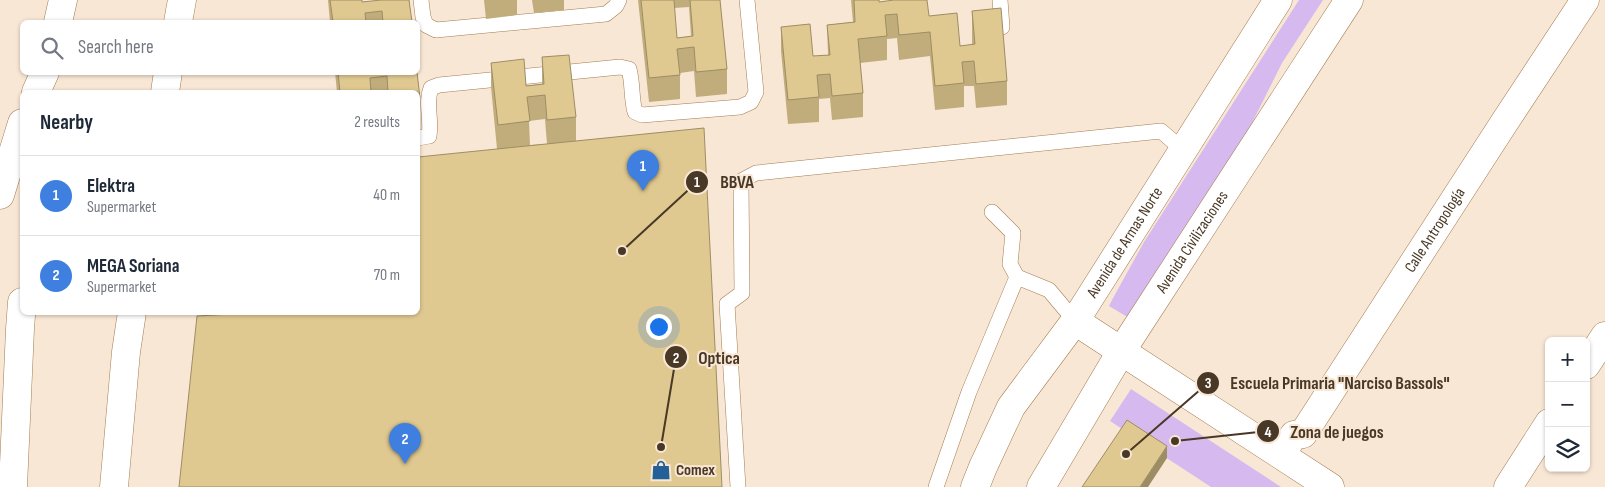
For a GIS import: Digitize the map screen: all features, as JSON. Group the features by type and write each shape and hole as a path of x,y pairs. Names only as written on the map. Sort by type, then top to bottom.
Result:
{"main road":[{"path":"59,20 64,0"},
{"path":"178,20 182,0"},
{"name":"Avenida de Armas Norte","path":"976,487 983,467 1011,407 1074,321 1278,0"},
{"name":"Avenida Civilizaciones","path":"1040,487 1122,350 1349,0"},
{"name":"Calle Antropología","path":"1281,454 1294,435 1304,434 1504,123 1586,0"},
{"path":"37,90 43,75"},
{"path":"43,90 44,75"},
{"path":"165,90 168,75"},
{"path":"0,195 20,130"},
{"path":"13,487 21,315"},
{"path":"114,487 126,352 132,315"},
{"path":"1074,321 1122,350 1330,487"},
{"path":"1590,359 1605,336"},
{"path":"96,487 126,352"},
{"path":"1508,487 1546,427"}],"lane":[{"path":"421,0 426,25 436,30 606,14 616,6 619,0"},
{"path":"420,138 429,136 428,96 431,88 440,85 620,66 629,69 632,79 633,104 636,112 642,115 740,108 751,102 756,92 747,0"},
{"path":"1000,0 1002,27"},
{"path":"738,487 727,304 742,293 741,181 756,173 1161,131 1182,149"},
{"path":"992,212 1013,233 1010,264 1017,277 1049,290 1074,321"},
{"path":"936,487 969,392 1017,277"}],"shaded area":[{"path":"1299,0 1323,0 1282,63 1247,133 1129,318 1109,306 1112,300 1144,242"},
{"path":"1131,389 1281,487 1211,487 1110,421"}],"building":[{"path":"330,0 362,0 362,2 409,0 412,20 383,20 382,11 365,13 366,20 333,20"},
{"path":"641,0 674,0 677,38 693,36 690,0 720,0 727,69 696,72 694,47 677,49 680,75 649,78"},
{"path":"854,0 879,0 879,2 927,0 929,16 957,13 960,46 975,44 972,11 1001,8 1007,81 976,84 974,61 962,62 964,83 935,86 930,32 899,35 897,14 885,15 887,36 858,39 863,93 832,96 830,74 817,75 819,97 788,100 781,27 810,24 813,56 830,55 827,25 855,22"},
{"path":"569,55 576,117 547,120 545,95 527,97 530,121 498,125 491,63 524,59 526,86 544,84 542,57"},
{"path":"338,75 417,75 419,90 388,90 387,76 370,78 371,90 340,90"},
{"path":"704,128 722,487 179,487 197,316 420,315 420,157"},
{"path":"1127,420 1167,446 1140,487 1082,487"}],"place":[{"name":"Elektra","path":"643,191"},
{"name":"BBVA","path":"622,251"},
{"name":"Zona de juegos","path":"1175,441"},
{"name":"Optica","path":"661,447"},
{"name":"Escuela Primaria \"Narciso Bassols\"","path":"1126,454"},
{"name":"MEGA Soriana","path":"405,464"},
{"name":"Comex","path":"661,470"}]}
